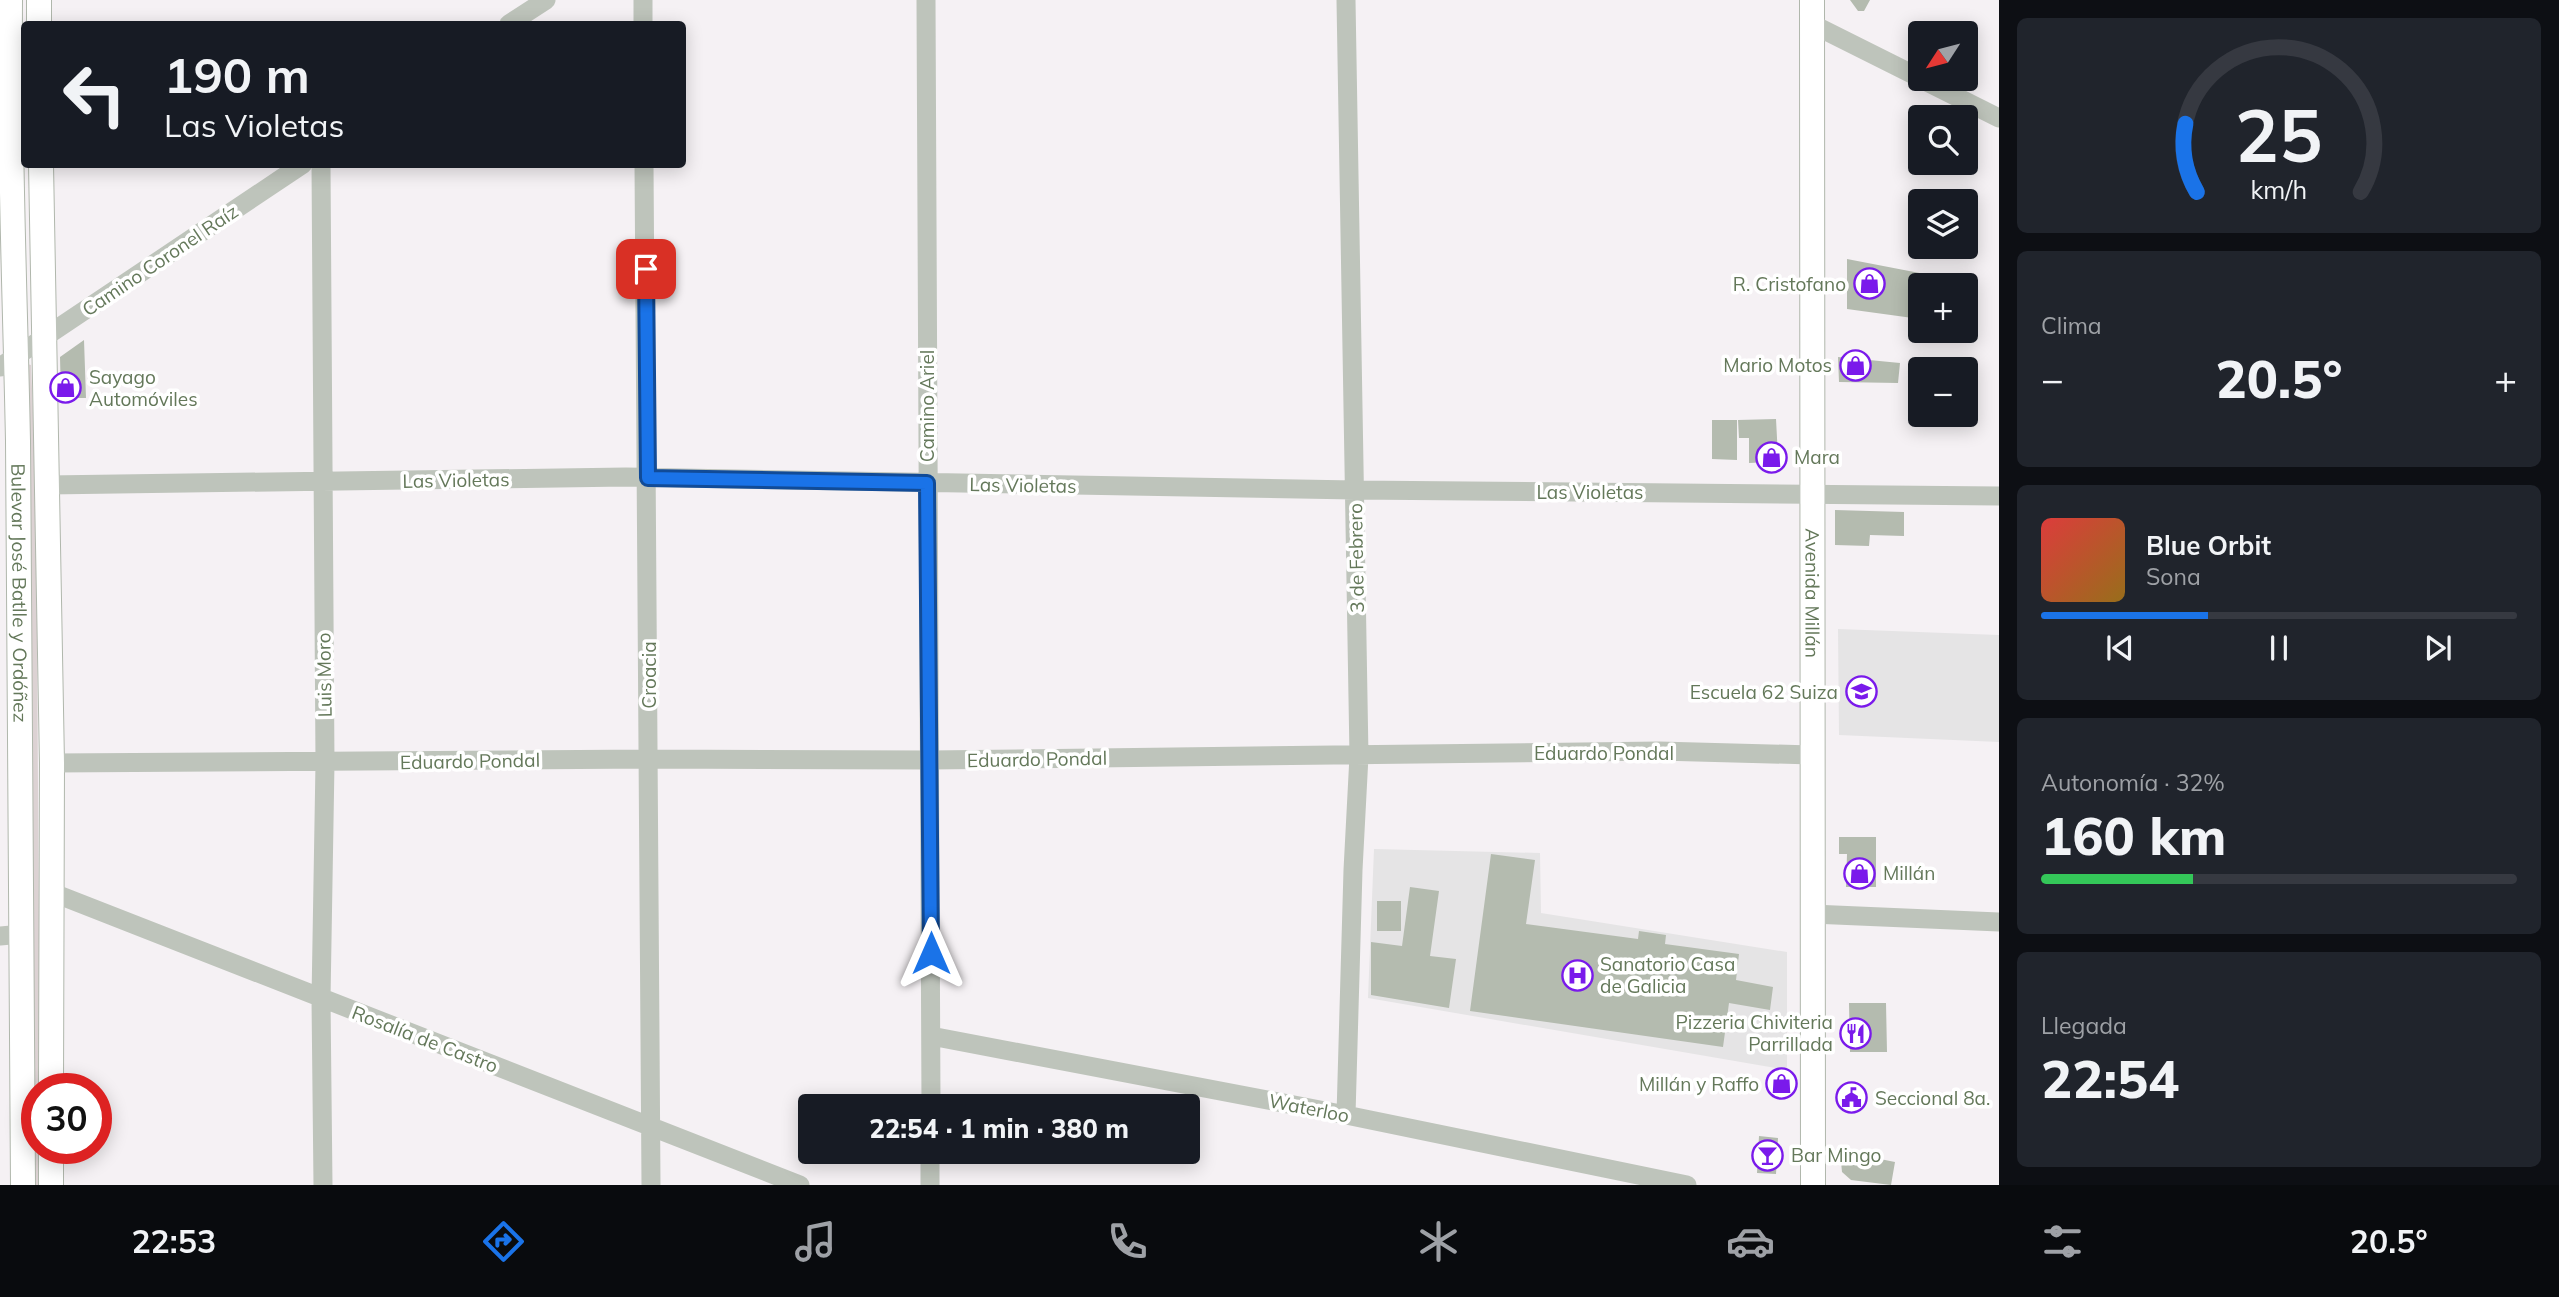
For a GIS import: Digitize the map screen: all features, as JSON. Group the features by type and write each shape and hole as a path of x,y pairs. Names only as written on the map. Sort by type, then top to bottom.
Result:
{"main road":[{"name":"Bulevar José Batlle y Ordóñez","path":"10,0 12,246 5,358 22,763 11,935 23,1185"},
{"path":"39,0 39,21"},
{"name":"Avenida Millán","path":"1812,12 1813,1185"},
{"name":"Bulevar José Batlle y Ordóñez","path":"41,168 52,763 51,1073"},
{"path":"0,281 12,246"},
{"path":"51,1164 51,1185"}],"street":[{"path":"514,21 545,0"},
{"path":"643,0 643,21"},
{"name":"Camino Ariel","path":"926,0 931,1094"},
{"name":"3 de Febrero","path":"1346,0 1359,755 1346,1115"},
{"path":"1812,12 1908,71"},
{"path":"1946,91 1999,118"},
{"name":"Camino Coronel Raíz","path":"5,358 44,338 297,168"},
{"name":"Luis Moro","path":"321,168 325,762 321,999 323,1185"},
{"name":"Croacia","path":"644,168 651,1185"},
{"name":"Las Violetas","path":"48,485 648,478 1355,490 1999,496"},
{"name":"Eduardo Pondal","path":"52,763 930,760 1659,751 1812,755"},
{"name":"Rosalía de Castro","path":"51,892 800,1185"},
{"path":"1812,914 1999,922"},
{"name":"Waterloo","path":"931,1036 1346,1115 1687,1185"},
{"path":"930,1164 930,1185"}],"shaded area":[{"path":"27,364 31,365 36,483 40,1073 32,1073"},
{"path":"1838,629 1999,635 1999,742 1839,735"},
{"name":"Sanatorio Casa de Galicia","path":"1374,849 1540,853 1541,913 1787,952 1787,1070 1368,998"},
{"path":"33,1164 40,1164 40,1185 33,1185"}],"building":[{"path":"1850,0 1870,0 1864,11 1858,11"},
{"path":"1847,259 1919,273 1908,273 1908,317 1847,309"},
{"path":"84,340 86,398 61,398 60,357"},
{"path":"1838,357 1900,363 1898,383 1839,382"},
{"path":"1776,419 1778,457 1774,457 1772,462 1749,463 1749,438 1739,438 1738,420"},
{"path":"1712,420 1737,420 1737,460 1712,459"},
{"path":"1835,510 1904,512 1904,536 1870,535 1869,546 1835,545"},
{"path":"1839,837 1876,837 1876,887 1846,887 1847,854 1839,854"},
{"path":"1491,854 1535,860 1526,924 1638,939 1639,931 1666,935 1665,944 1739,954 1736,980 1773,987 1770,1010 1729,1003 1723,1047 1470,1011"},
{"path":"1410,887 1439,891 1430,956 1456,959 1449,1008 1371,995 1371,942 1402,946"},
{"path":"1377,901 1401,901 1401,931 1377,931"},
{"path":"1849,1003 1886,1003 1887,1052 1850,1052"},
{"name":"Bar Mingo","path":"1759,1136 1778,1138 1776,1174 1757,1173"},
{"path":"1840,1151 1895,1162 1891,1185 1851,1180 1842,1172"}],"place":[{"name":"R. Cristofano","path":"1869,284"},
{"name":"Mario Motos","path":"1855,365"},
{"name":"Sayago Automóviles","path":"66,388"},
{"name":"Mara","path":"1771,457"},
{"name":"Escuela 62 Suiza","path":"1861,692"},
{"name":"Millán","path":"1860,873"},
{"name":"Sanatorio Casa de Galicia","path":"1577,975"},
{"name":"Pizzeria Chiviteria Parrillada","path":"1856,1033"},
{"name":"Millán y Raffo","path":"1782,1084"},
{"name":"Seccional 8a.","path":"1852,1098"},
{"name":"Bar Mingo","path":"1768,1155"}],"route":[{"path":"646,269 648,478 927,483 931,953"}]}
